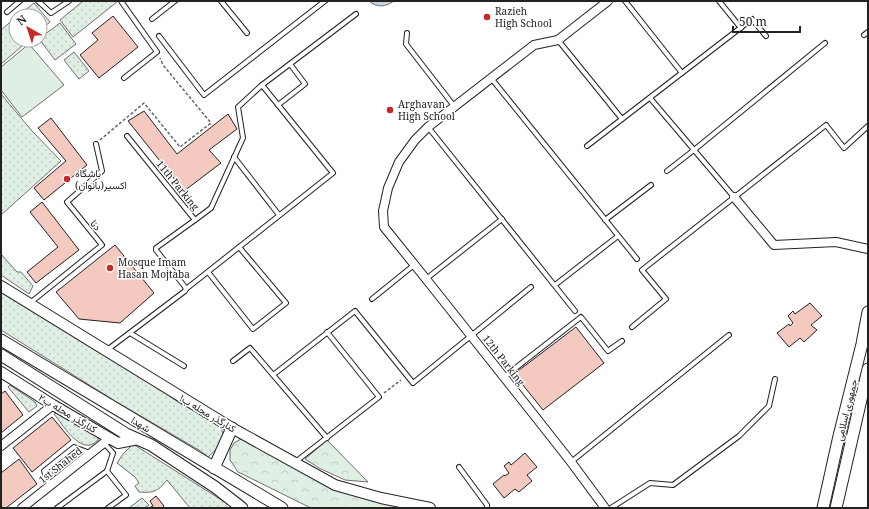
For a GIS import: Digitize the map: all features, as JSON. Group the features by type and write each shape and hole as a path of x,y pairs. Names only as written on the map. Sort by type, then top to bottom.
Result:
{"main road":[{"name":"جمهوری اسلامی","path":"823,508 862,344 868,312"},
{"name":"شهدا","path":"1,340 282,508"},
{"name":"شهدا","path":"1,355 126,434 151,445 215,487 242,508"},
{"name":"جمهوری اسلامی","path":"836,508 868,369"},
{"path":"214,468 232,428"}],"street":[{"path":"428,127 534,45 558,40 608,1"},
{"name":"12th Parking","path":"428,127 415,140 399,162 388,188 383,211 384,228 504,377 605,508"},
{"path":"734,197 774,245 836,242 868,249"},
{"name":"کنارگذر محله ب۱","path":"1,286 232,428 335,485 381,498 430,508"},
{"name":"کنارگذر محله ب۲","path":"3,377 53,405 107,441 118,443 138,439"},
{"path":"1,446 53,405"},
{"name":"1st Shahed","path":"22,508 107,441"}],"lane":[{"path":"7,12 20,1"},
{"path":"38,1 51,13 70,1"},
{"path":"121,1 157,52 124,78"},
{"path":"152,19 175,1"},
{"path":"220,1 247,33"},
{"path":"159,36 204,95 325,1"},
{"path":"625,1 682,73"},
{"path":"719,1 741,28"},
{"path":"195,220 212,208 243,138 238,107 262,85 356,14"},
{"path":"587,146 752,19 766,36"},
{"path":"407,33 406,44 454,106"},
{"path":"558,40 622,119"},
{"path":"667,171 825,43"},
{"path":"278,105 305,84 290,64"},
{"path":"491,78 637,259"},
{"path":"107,351 333,173 262,85"},
{"path":"650,98 734,197"},
{"path":"632,327 666,299 642,270 826,125 844,148 868,126"},
{"path":"428,127 575,311"},
{"name":"11th Parking","path":"128,136 195,220 156,248 186,289"},
{"name":"دنا","path":"30,303 102,245 67,202 102,171 96,144"},
{"path":"234,157 279,215"},
{"path":"606,220 651,185"},
{"path":"426,279 502,220"},
{"path":"555,285 618,236"},
{"path":"208,272 253,329 286,303 239,247"},
{"path":"372,299 415,265"},
{"path":"273,375 355,311 413,383 531,287"},
{"path":"504,377 581,317 608,351 622,341"},
{"path":"294,463 379,397 327,332"},
{"path":"130,333 184,366"},
{"path":"571,462 729,335"},
{"path":"233,361 250,348 327,438"},
{"path":"611,508 650,483 673,485 739,436 769,406 775,379"},
{"path":"57,508 107,471 112,453 107,441"},
{"path":"50,486 44,471 74,447 91,454"},
{"path":"459,467 487,505 487,508"},
{"path":"107,471 126,495 108,508"}],"path":[{"path":"96,144 144,103 180,147 211,123 163,65"},
{"path":"379,397 407,375"}],"green space":[{"path":"83,1 117,2 73,37 60,20"},
{"path":"34,3 38,8 28,8"},
{"path":"60,23 76,44 55,60 46,48 48,48 48,32"},
{"path":"8,24 8,48 20,48 1,64 1,30"},
{"path":"24,48 32,48 64,85 22,117 1,90 1,67"},
{"path":"74,52 89,71 79,79 64,60"},
{"path":"1,94 32,131 61,161 1,215"},
{"path":"1,254 17,272 21,272 33,286 29,294 1,275"},
{"path":"1,291 106,353 181,404 219,423 224,436 220,446 208,457 199,450 115,401 1,330"},
{"path":"10,385 35,402 37,406 29,412 8,387"},
{"path":"58,413 98,434 98,440 93,444 87,445 76,440 54,414"},
{"path":"241,439 310,477 412,508 311,508 238,472 230,460 230,450 234,443"},
{"path":"327,440 368,482 345,480 319,468 305,459"},
{"path":"133,444 234,508 190,508 167,480 155,491 139,492 135,486 139,483 135,477 117,463 123,454"},
{"path":"77,451 81,451 80,454 56,474 52,474 53,470"},
{"path":"142,498 149,505 145,508 129,508"}],"water":[{"path":"369,1 394,1 388,5 378,6"}],"building":[{"path":"113,16 138,47 99,78 80,55 98,40 92,33"},
{"path":"144,111 177,154 228,114 237,129 209,150 221,163 184,191 128,121"},
{"path":"51,118 87,165 44,200 34,188 66,161 38,128"},
{"path":"42,202 79,250 36,283 27,272 58,247 30,212"},
{"name":"Mosque Imam Hasan Mojtaba","path":"115,245 154,293 120,323 79,319 56,292"},
{"path":"810,303 822,316 811,325 817,330 804,342 800,338 789,347 777,333 789,324 790,326 793,323 788,316 793,311 795,314"},
{"path":"576,327 604,363 543,410 514,374"},
{"path":"5,391 23,415 1,433 1,394"},
{"path":"52,417 71,440 32,472 13,448"},
{"path":"525,453 537,467 527,475 532,481 519,492 515,489 504,498 493,484 509,473 504,466 509,462 511,465"},
{"path":"19,459 37,484 6,508 1,508 1,473"},
{"path":"156,496 164,506 162,508 149,508 153,506 150,501"}],"place":[{"name":"Razieh High School","path":"487,17"},
{"name":"Arghavan High School","path":"390,110"},
{"name":"باشگاه اکسیر(بانوان)","path":"67,179"},
{"name":"Mosque Imam Hasan Mojtaba","path":"110,268"}]}
